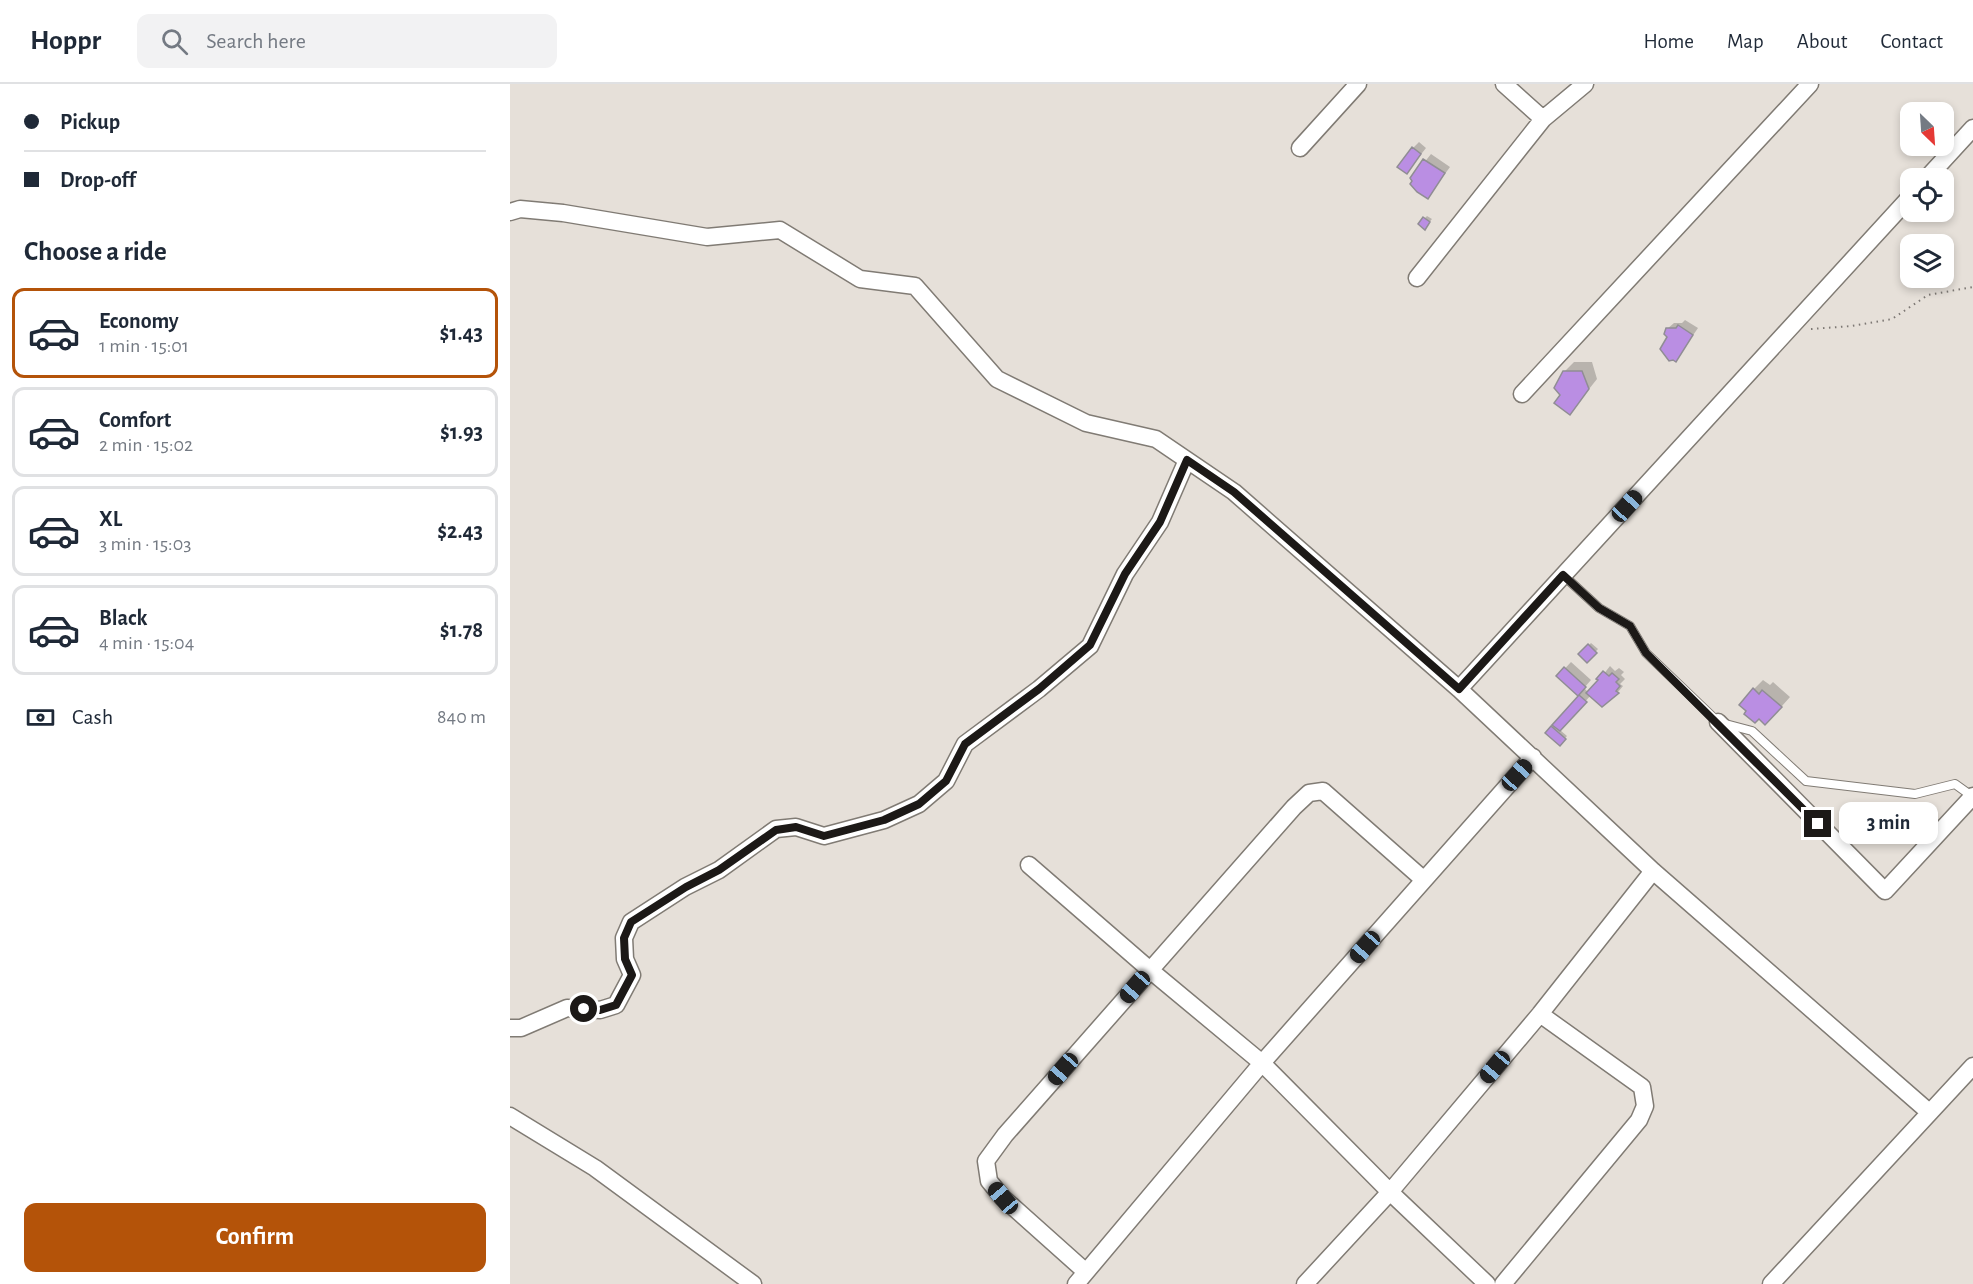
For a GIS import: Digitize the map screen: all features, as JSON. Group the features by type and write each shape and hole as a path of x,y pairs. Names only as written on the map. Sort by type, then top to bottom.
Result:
{"street":[{"path":"1300,148 1358,84"},
{"path":"1504,84 1543,119"},
{"path":"1417,278 1543,119 1585,84"},
{"path":"1522,394 1810,84"},
{"path":"1936,168 1973,128"},
{"path":"1459,689 1900,207"},
{"path":"510,212 520,209 563,213 707,237 780,230 860,279 915,286 997,379 1086,423 1156,439 1234,492 1459,689 1653,871 1929,1112"},
{"path":"510,1028 521,1028 567,1008 600,1010 616,1005 632,975 625,959 624,938 631,922 686,887 719,870 776,830 796,827 824,836 884,820 919,804 946,781 965,744 1039,689 1090,645 1125,574 1160,522 1187,460"},
{"path":"1718,722 1885,891 1973,797"},
{"path":"1424,880 1323,791 1309,793 1294,807 1005,1135 986,1161 989,1181 1081,1278 1262,1063 1533,757"},
{"path":"1029,865 1262,1063 1390,1192 1487,1284"},
{"path":"1305,1284 1390,1192 1540,1014 1653,871"},
{"path":"1503,1284 1639,1120 1645,1106 1642,1087 1540,1014"},
{"path":"1771,1284 1973,1066"},
{"path":"510,1116 595,1168 753,1284"}],"lane":[{"path":"1563,575 1599,608 1630,626 1646,653 1718,722 1752,731 1806,780 1915,794 1955,784 1973,797"}],"path":[{"path":"1787,331 1852,326 1892,319 1928,296 1973,287"}],"building":[{"path":"1412,147 1421,154 1407,174 1397,167"},
{"path":"1423,159 1445,173 1428,199 1410,184 1412,181 1410,178"},
{"path":"1423,217 1430,222 1425,230 1418,224"},
{"path":"1678,325 1693,335 1676,362 1669,361 1660,349 1667,337 1664,334 1666,328 1676,328"},
{"path":"1563,371 1582,371 1589,389 1570,415 1554,403 1560,395 1554,388"},
{"path":"1588,644 1597,653 1587,663 1578,654"},
{"path":"1564,667 1586,687 1578,696 1556,676"},
{"path":"1603,671 1609,676 1612,673 1619,679 1616,682 1620,686 1616,691 1619,693 1602,707 1586,693"},
{"path":"1753,688 1759,694 1762,690 1782,707 1765,725 1759,719 1755,723 1744,714 1746,711 1739,705"},
{"path":"1579,695 1587,702 1560,731 1552,725"},
{"path":"1551,726 1566,739 1560,746 1545,733"}],"route":[{"path":"584,1009 600,1010 616,1005 632,975 625,959 624,938 631,922 686,887 719,870 776,830 796,827 824,836 884,820 919,804 946,781 965,744 1039,689 1090,645 1125,574 1160,522 1187,460 1234,492 1459,689 1563,575 1599,608 1630,626 1646,653 1718,722 1818,824"}]}
